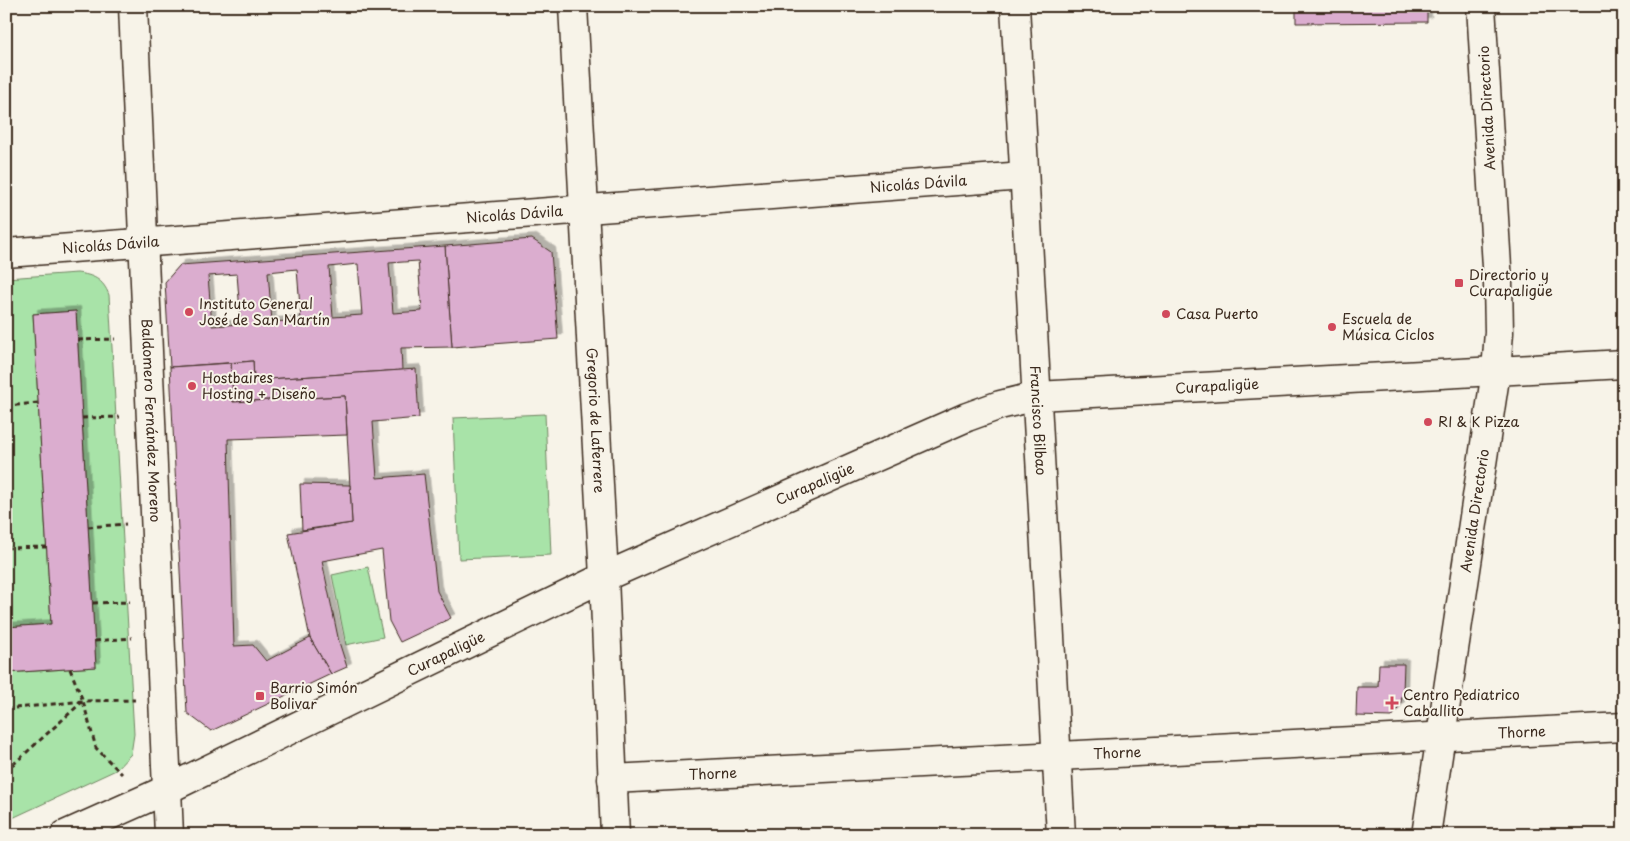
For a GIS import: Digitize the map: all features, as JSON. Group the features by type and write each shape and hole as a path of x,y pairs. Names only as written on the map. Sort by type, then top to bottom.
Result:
{"street":[{"name":"Baldomero Fernández Moreno","path":"133,6 169,835"},
{"name":"Gregorio de Laferrere","path":"573,6 604,577 615,835"},
{"name":"Francisco Bilbao","path":"1015,6 1061,835"},
{"name":"Avenida Directorio","path":"1426,835 1496,371 1499,332 1498,283 1481,6"},
{"name":"Nicolás Dávila","path":"6,253 144,241 1024,176"},
{"name":"Curapaligüe","path":"65,835 168,788 604,577 967,417 1000,405 1037,396 1624,364"},
{"name":"Thorne","path":"612,779 1624,727"}],"path":[{"path":"78,340 115,339"},
{"path":"6,406 38,403"},
{"path":"82,418 120,416"},
{"path":"88,528 126,524"},
{"path":"6,548 46,547"},
{"path":"93,603 130,602"},
{"path":"95,641 132,638"},
{"path":"70,669 83,701 96,748 122,774"},
{"path":"6,710 83,701 135,700"},
{"path":"6,770 83,701"}],"green space":[{"path":"77,273 97,279 104,285 109,295 134,734 131,754 116,770 6,821 6,673 96,667 76,311 33,314 51,624 6,627 6,278"},
{"path":"545,414 551,555 459,559 453,418"},
{"path":"368,567 383,637 346,645 332,575"}],"building":[{"path":"1296,6 1427,6 1427,22 1296,23"},
{"path":"532,239 551,252 558,339 452,347 445,246"},
{"name":"Instituto General José de San Martín","path":"445,246 452,347 401,348 402,370 254,380 253,361 170,367 165,282 180,265","holes":["418,261 422,311 393,313 389,263","358,264 362,315 333,317 329,267","297,269 301,320 272,322 268,272","237,274 241,324 212,326 208,276"]},
{"path":"76,311 96,667 6,673 6,627 51,624 33,314"},
{"path":"253,361 254,380 416,369 419,418 373,422 377,478 424,474 437,591 451,618 400,642 389,621 382,550 322,561 339,642 347,667 331,674 310,638 288,533 352,523 345,396 233,402 231,363"},
{"path":"231,363 233,402 345,396 347,435 228,439 234,646 253,645 266,661 310,638 331,674 211,731 187,713 170,367"},
{"path":"300,484 350,485 352,523 302,530"},
{"path":"1379,664 1404,664 1403,692 1400,706 1392,717 1356,716 1357,687 1378,687"}],"place":[{"name":"Directorio y Curapaligüe","path":"1459,283"},
{"name":"Instituto General José de San Martín","path":"189,312"},
{"name":"Casa Puerto","path":"1166,314"},
{"name":"Escuela de Música Ciclos","path":"1332,327"},
{"name":"Hostbaires Hosting + Diseño","path":"192,386"},
{"name":"RI & K Pizza","path":"1428,422"},
{"name":"Barrio Simón Bolivar","path":"260,696"},
{"name":"Centro Pediatrico Caballito","path":"1392,703"}]}
